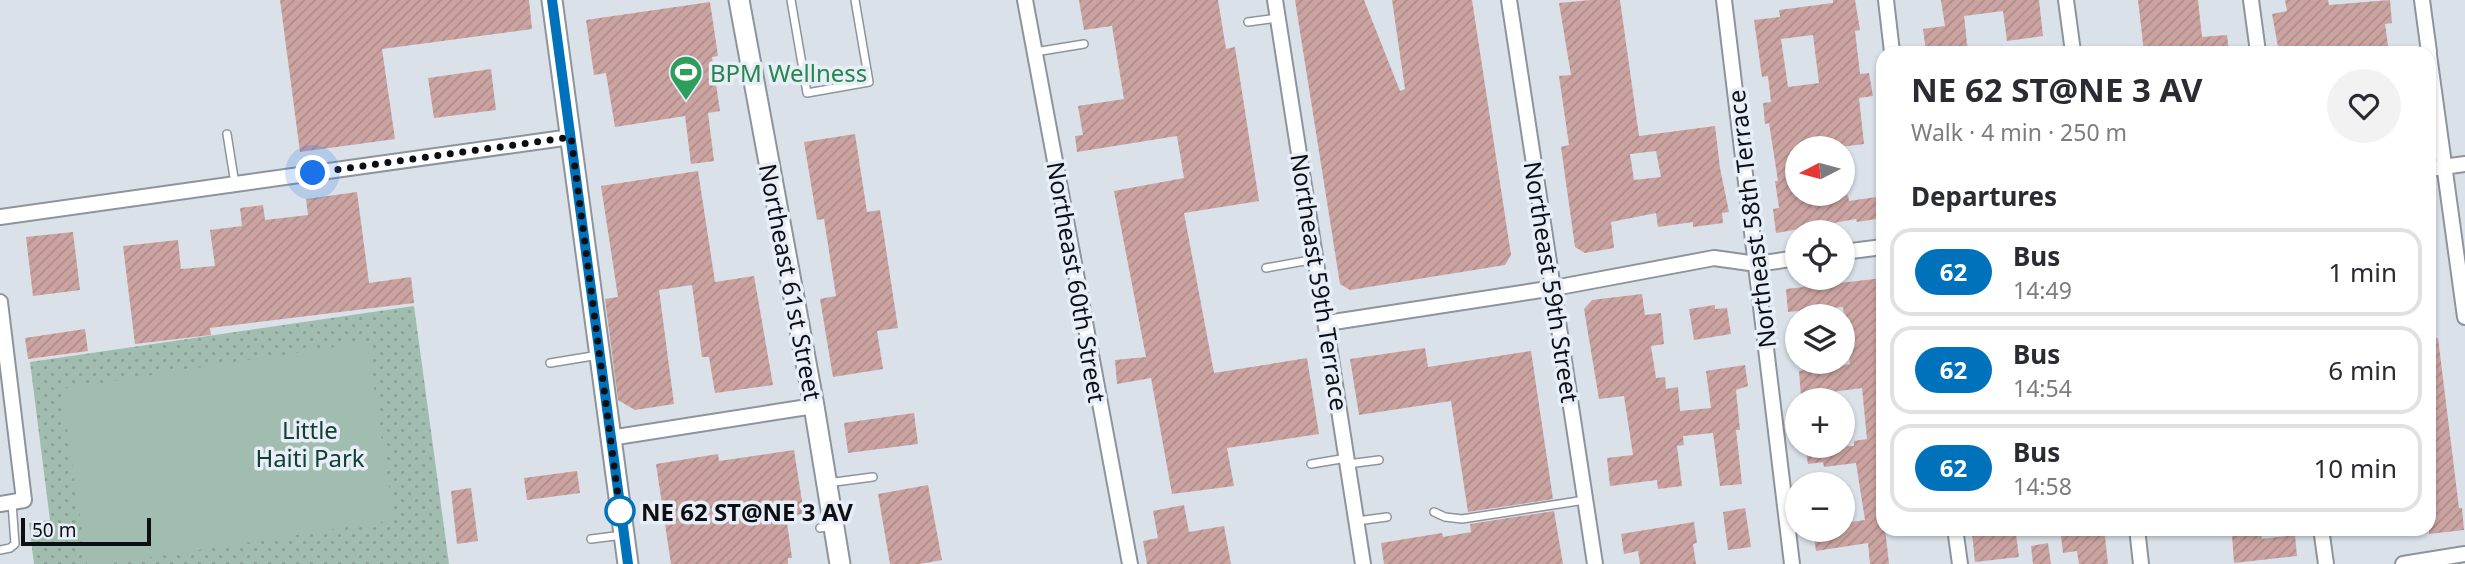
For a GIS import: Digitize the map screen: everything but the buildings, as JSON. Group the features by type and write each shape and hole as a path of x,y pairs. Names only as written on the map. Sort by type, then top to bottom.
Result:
{"main road":[{"path":"552,0 628,564"},
{"name":"Northeast 61st Street","path":"739,0 814,405 827,484 827,527 840,564"}],"street":[{"name":"Northeast 60th Street","path":"1025,0 1130,564"},
{"name":"Northeast 59th Terrace","path":"1275,0 1363,564"},
{"name":"Northeast 59th Street","path":"1509,0 1595,564"},
{"name":"Northeast 58th Terrace","path":"1724,0 1792,564"},
{"path":"1886,0 1891,46"},
{"path":"2066,0 2072,46"},
{"path":"2251,0 2257,46"},
{"path":"2422,0 2428,46"},
{"path":"0,216 571,137"},
{"path":"2465,164 2436,168 2465,317"},
{"path":"1855,250 1876,248"},
{"path":"1327,323 1554,288 1714,258 1756,264 1785,260"},
{"path":"0,302 12,502"},
{"path":"610,438 814,405"},
{"path":"1956,536 1960,564"},
{"path":"2138,536 2141,564"},
{"path":"2322,536 2326,564"},
{"path":"2403,564 2465,554"}],"lane":[{"path":"791,0 807,93 869,82 855,0"},
{"path":"1248,22 1278,18"},
{"path":"1035,52 1084,44"},
{"path":"227,134 235,184"},
{"path":"1266,268 1317,259"},
{"path":"550,363 600,355"},
{"path":"1311,464 1379,460"},
{"path":"827,484 873,477"},
{"path":"1434,512 1445,517 1462,519 1585,500"},
{"path":"0,550 15,544 12,502"},
{"path":"1357,521 1387,517"},
{"path":"591,539 624,535"}],"green space":[{"name":"Little Haiti Park","path":"414,306 449,564 34,564 29,523 50,520 30,362"},
{"name":"Little Haiti Park","path":"367,342 394,520 107,564 87,564 61,389"}],"bus line":[{"name":"62","path":"552,0 628,564"}],"place":[{"name":"BPM Wellness","path":"686,102"},
{"name":"NE 62 ST@NE 3 AV","path":"620,511"}],"route":[{"path":"313,173 571,137 620,511"}]}
